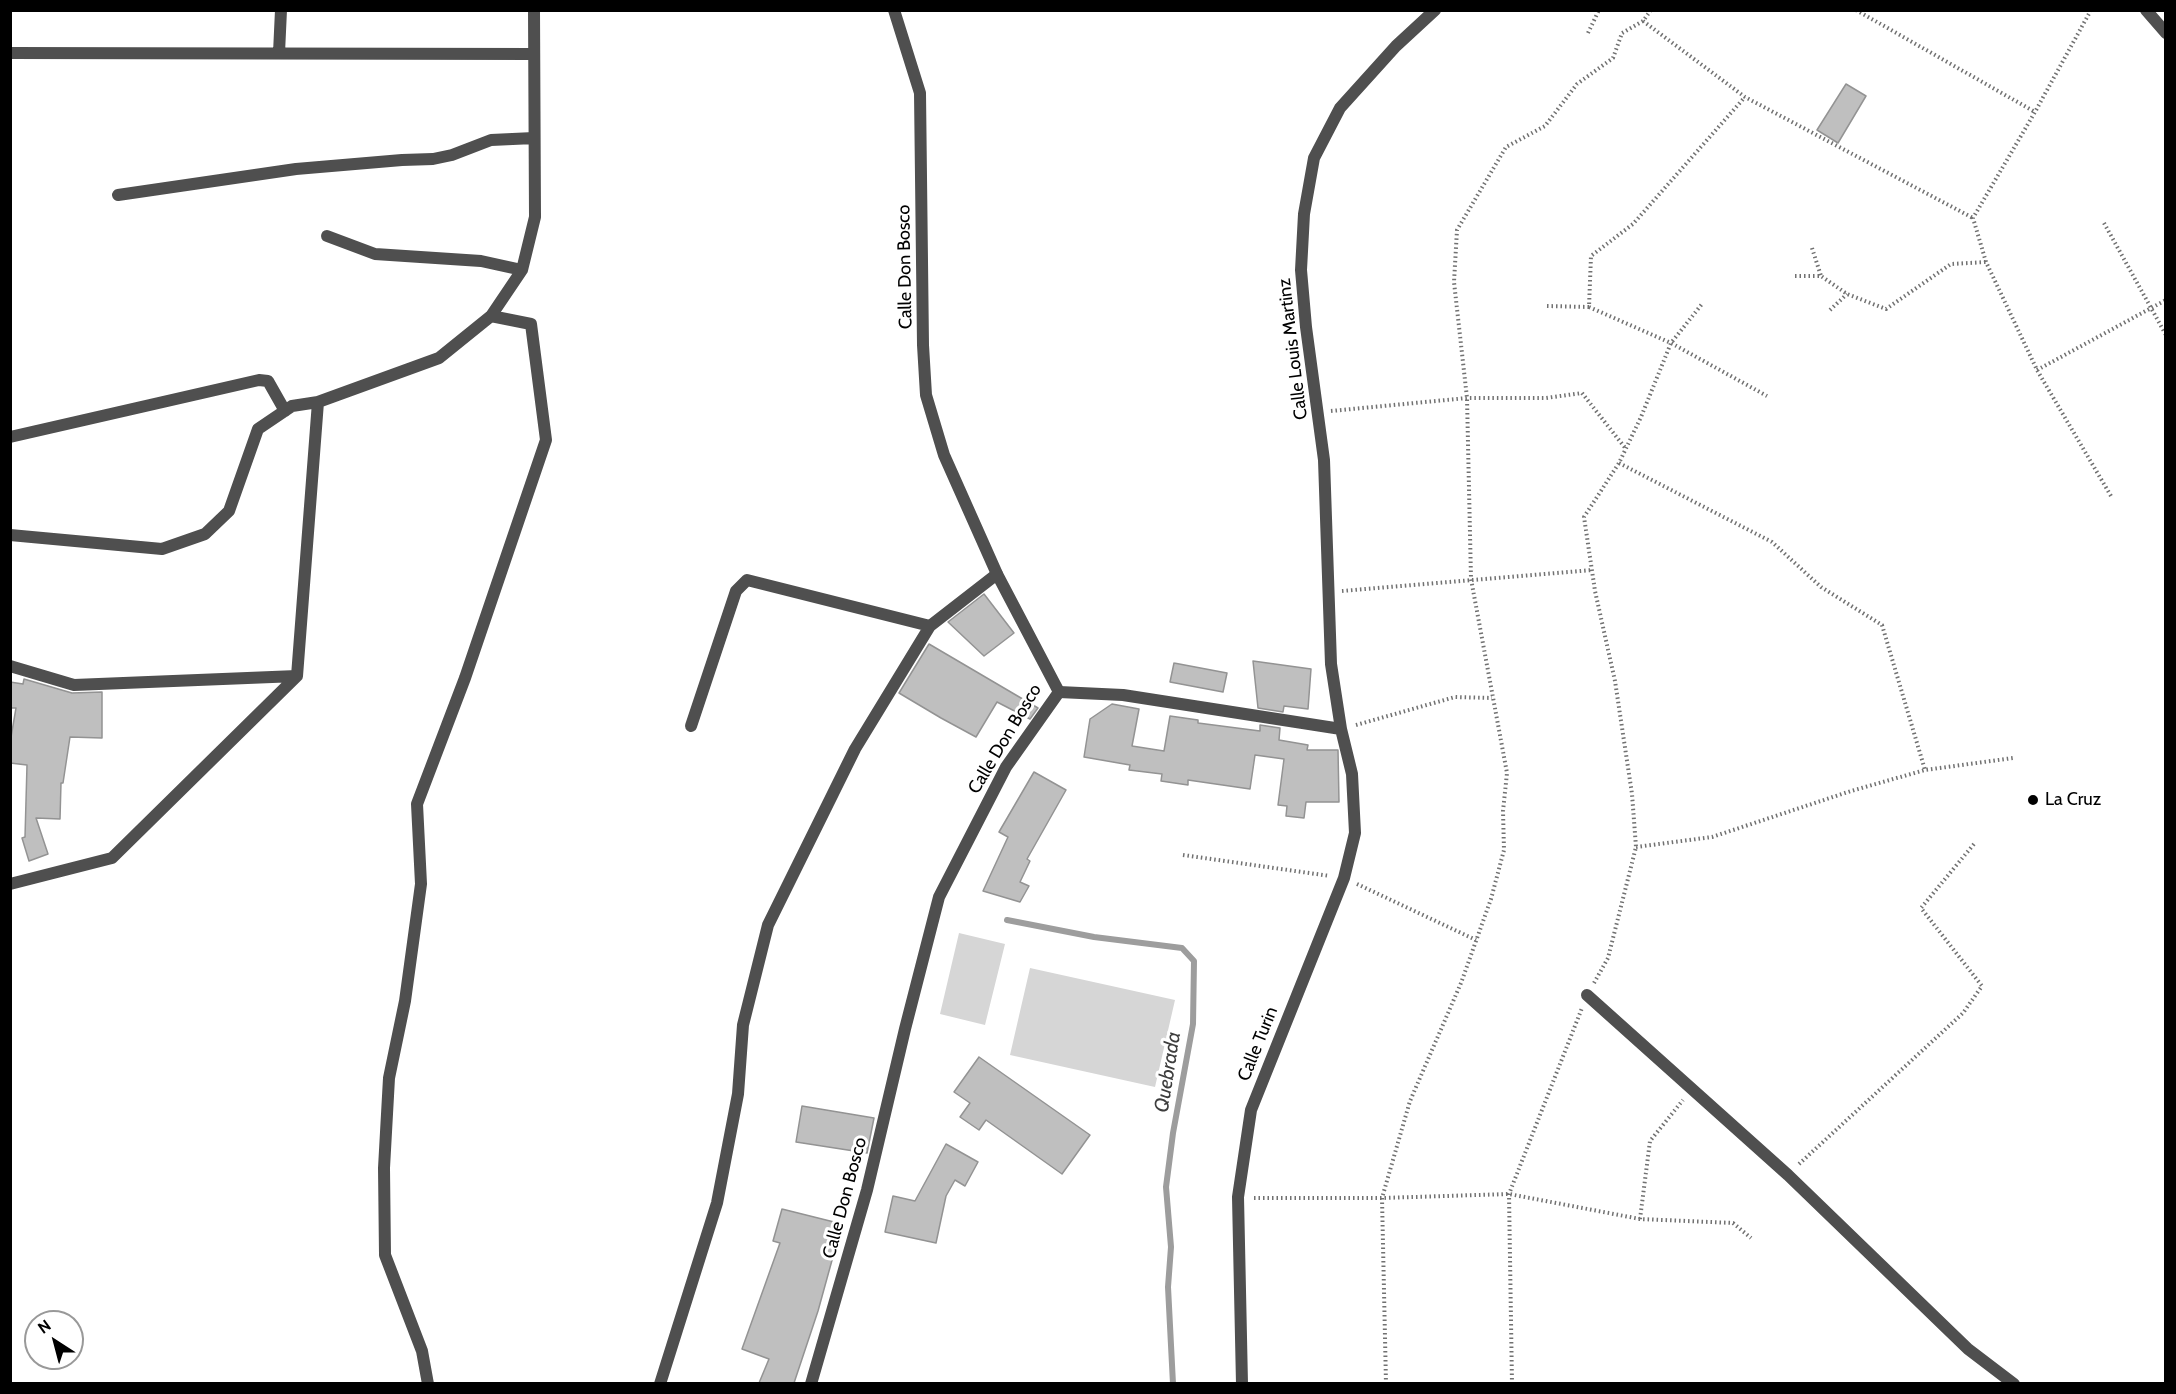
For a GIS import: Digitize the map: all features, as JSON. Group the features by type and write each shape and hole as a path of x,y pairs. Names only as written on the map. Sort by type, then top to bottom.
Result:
{"street":[{"path":"279,53 281,10"},
{"path":"10,535 162,549 205,534 229,511 258,429 292,406 318,402 439,358 491,316 522,270 535,217 534,10"},
{"name":"Calle Don Bosco","path":"812,1383 867,1190 939,897 1006,767 1059,692 997,574 944,455 926,395 920,93 894,10"},
{"name":"Calle Louis Martinz","path":"1341,729 1331,664 1324,460 1306,327 1301,270 1304,214 1314,158 1340,108 1396,46 1435,10"},
{"path":"2146,10 2166,33"},
{"path":"10,52 533,54"},
{"path":"118,195 296,169 433,159 452,155 491,140 534,138"},
{"path":"327,237 375,254 481,261 522,270"},
{"path":"428,1383 422,1351 384,1256 384,1168 389,1078 405,1001 422,884 417,804 465,678 546,440 531,324 491,316"},
{"path":"10,437 259,380 268,381 285,411"},
{"path":"10,884 112,858 297,676 318,402"},
{"path":"660,1383 717,1203 738,1094 743,1025 768,925 855,749 930,626 997,574"},
{"path":"691,726 736,591 747,579 930,626"},
{"path":"10,666 74,685 297,676"},
{"path":"1059,692 1123,694 1341,729"},
{"name":"Calle Turin","path":"1242,1383 1238,1197 1251,1110 1344,879 1355,833 1352,774 1341,729"},
{"path":"1587,995 1788,1175 1968,1349 2014,1383"}],"path":[{"path":"1588,33 1599,10"},
{"path":"1386,1383 1382,1198 1410,1101 1461,983 1491,899 1504,850 1503,811 1507,773 1471,579 1467,399 1454,282 1457,230 1506,147 1545,126 1577,84 1613,58 1622,33 1643,21 1651,10"},
{"path":"1856,10 2035,112"},
{"path":"1973,218 2091,10"},
{"path":"1643,21 1745,97 1973,218 1986,262 2037,370 2111,496"},
{"path":"1589,307 1591,256 1633,224 1745,97"},
{"path":"2103,223 2166,335"},
{"path":"1812,248 1821,276"},
{"path":"1795,276 1821,276 1847,294 1886,309 1951,264 1986,262"},
{"path":"1830,309 1847,294"},
{"path":"2037,370 2166,300"},
{"path":"1512,1383 1508,1253 1509,1194 1587,995 1608,958 1636,847 1632,794 1615,681 1592,570 1584,517 1626,449 1671,343 1702,304"},
{"path":"1547,306 1589,307 1671,343 1767,396"},
{"path":"1319,412 1467,399 1546,398 1582,393 1626,449"},
{"path":"1619,463 1772,542 1821,587 1882,625 1924,770"},
{"path":"1329,592 1592,570"},
{"path":"1341,729 1455,697 1492,698"},
{"path":"1636,847 1712,837 1851,791 1924,770 2013,758"},
{"path":"1788,1175 1963,1013 1982,986 1921,908 1974,844"},
{"path":"1183,855 1344,879 1476,940"},
{"path":"1640,1219 1650,1141 1692,1088"},
{"path":"1238,1197 1382,1198 1509,1194 1640,1219 1733,1223 1750,1238"}],"shaded area":[{"path":"959,933 1005,944 985,1025 940,1014"},
{"path":"1030,968 1175,1000 1155,1087 1010,1055"}],"building":[{"path":"1846,84 1866,96 1838,143 1817,130"},
{"path":"984,594 1014,633 984,656 948,622"},
{"path":"929,644 1038,708 1030,719 997,702 976,737 941,718 899,693"},
{"path":"1253,661 1311,669 1308,709 1284,706 1283,712 1258,708"},
{"path":"1174,663 1227,673 1223,692 1170,682"},
{"path":"24,679 72,693 102,692 102,738 70,737 63,783 61,783 60,819 36,818 48,854 29,861 22,838 25,837 27,765 10,763 10,743 16,708 10,708 10,682 23,684"},
{"path":"1112,704 1139,709 1132,746 1164,751 1170,716 1198,720 1198,723 1260,731 1260,725 1280,728 1279,740 1308,745 1307,750 1338,750 1339,802 1306,802 1304,818 1286,816 1287,806 1278,805 1284,759 1255,755 1250,789 1188,780 1188,785 1161,781 1162,774 1129,770 1130,765 1084,757 1090,719"},
{"path":"1034,772 1066,790 1027,859 1030,861 1020,882 1029,886 1020,902 983,891 1008,837 999,832"},
{"path":"979,1057 1090,1135 1062,1174 986,1120 979,1130 960,1117 970,1103 954,1092"},
{"path":"802,1106 874,1118 867,1153 796,1142"},
{"path":"946,1144 978,1162 965,1186 955,1180 946,1196 936,1243 885,1232 893,1196 915,1201"},
{"path":"782,1209 842,1224 818,1311 794,1383 759,1383 769,1359 742,1349 780,1243 773,1241"}],"waterway":[{"name":"Quebrada","path":"1007,920 1094,937 1182,948 1194,961 1193,1024 1173,1133 1166,1187 1171,1247 1168,1287 1173,1384"}],"place":[{"name":"La Cruz","path":"2033,800"}]}
